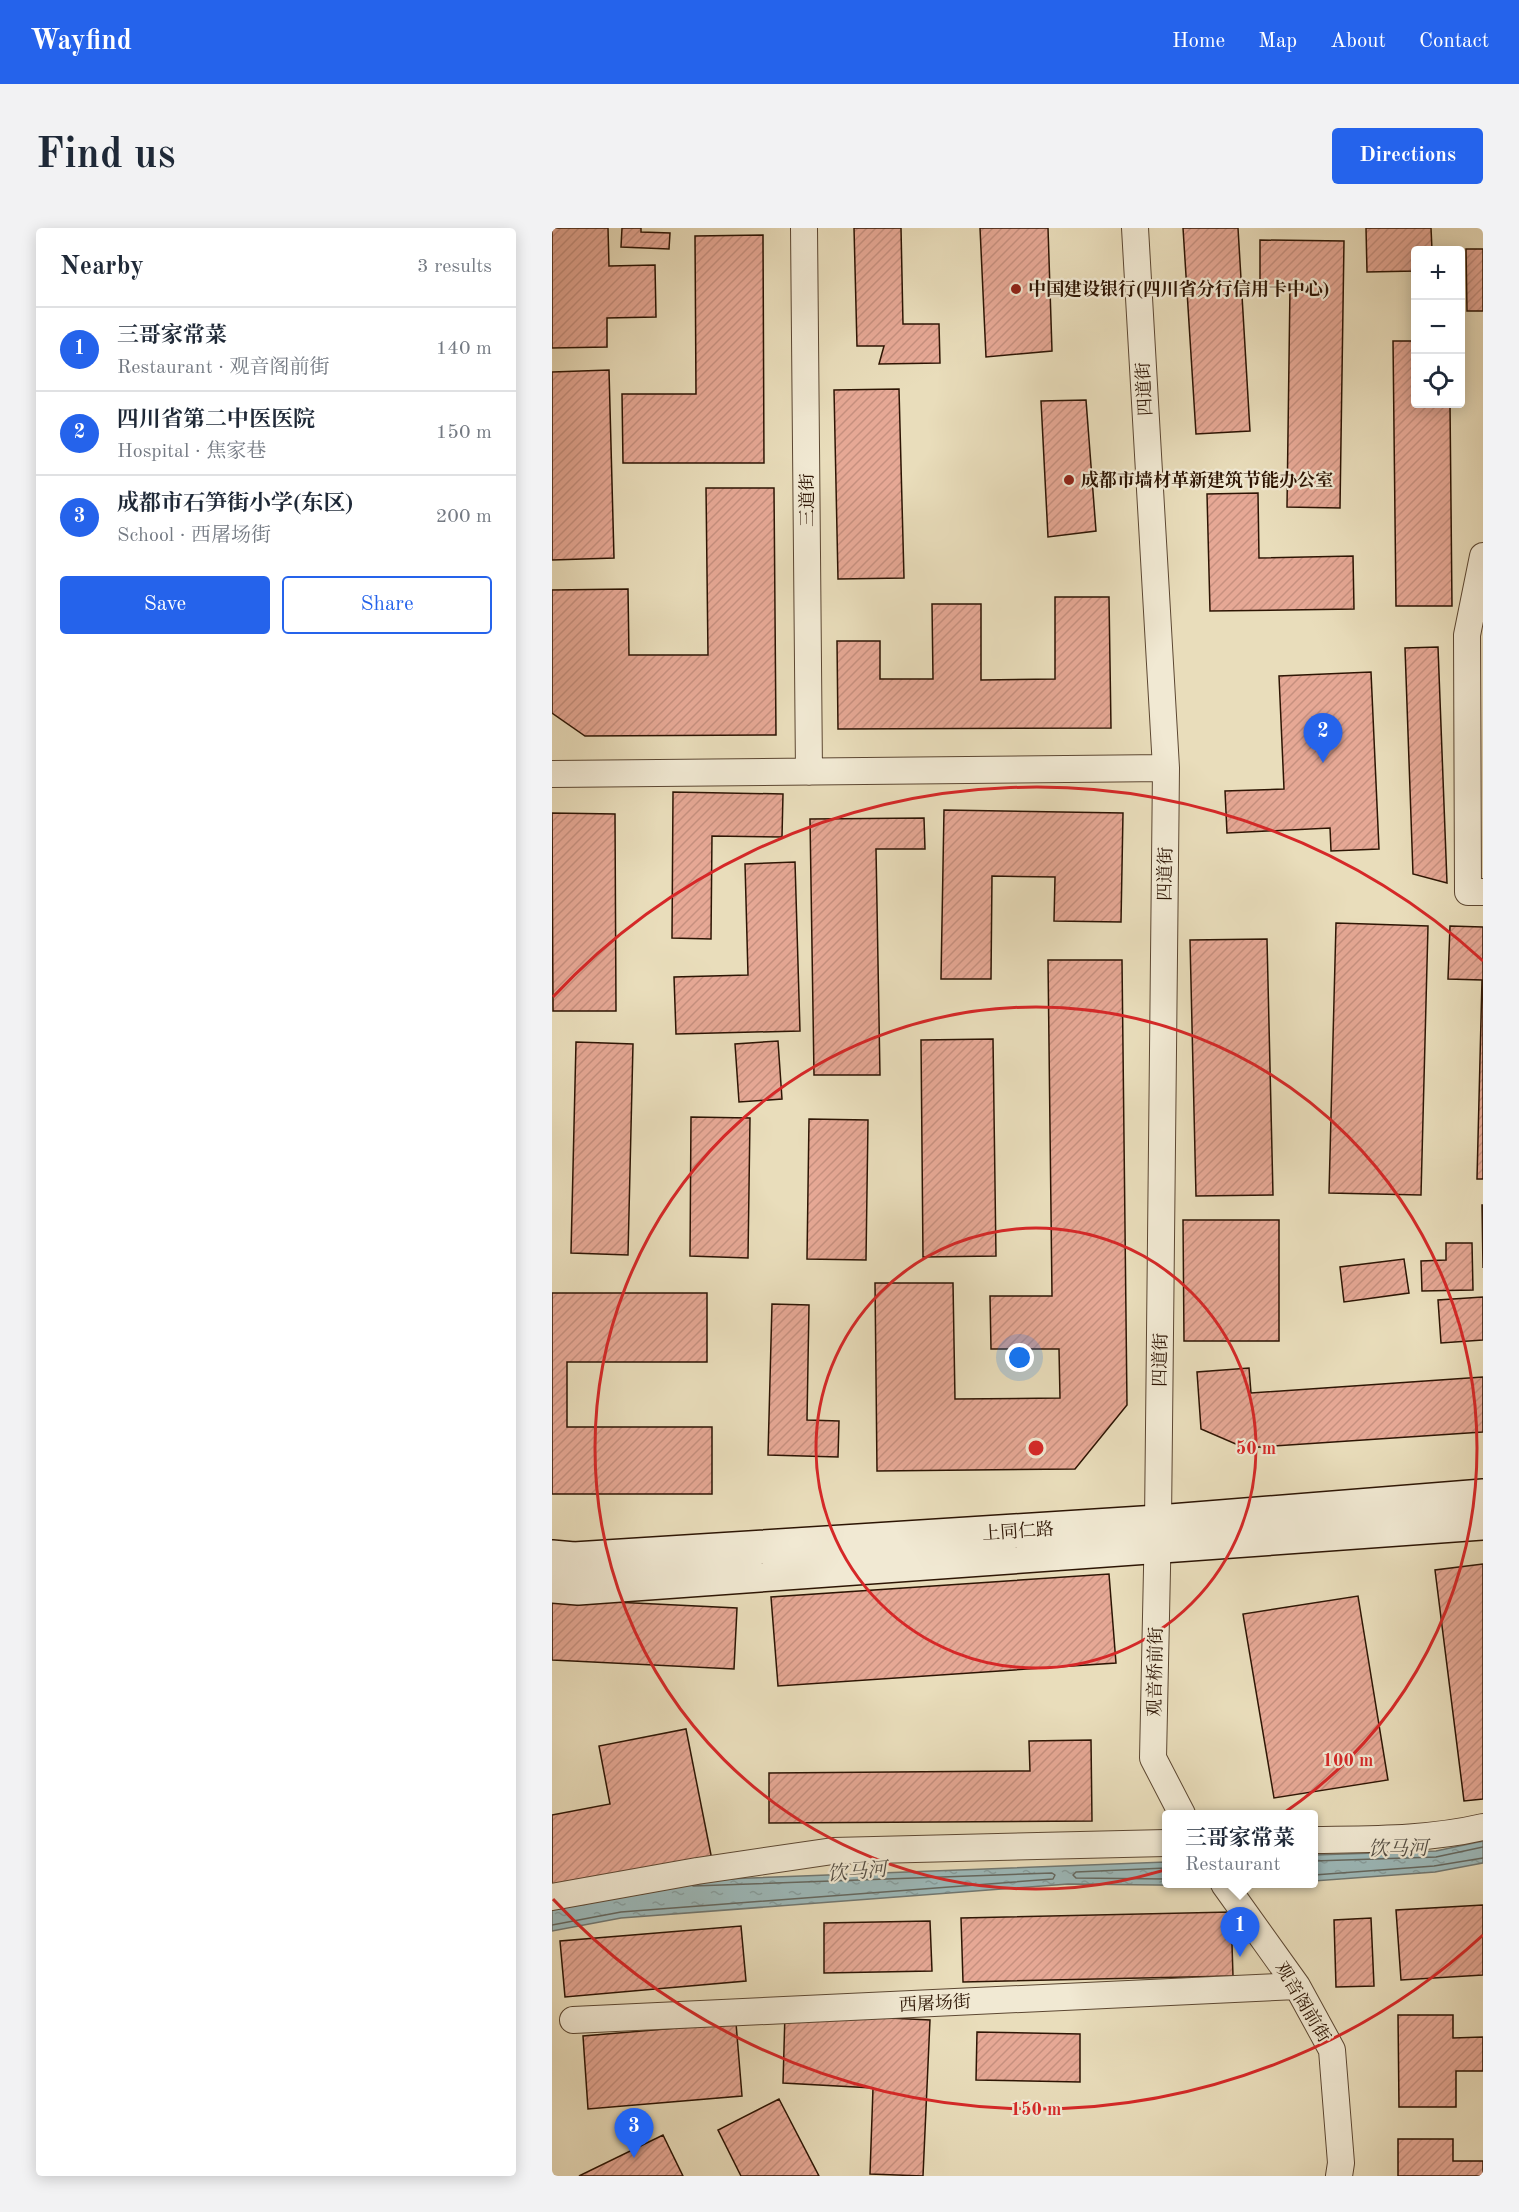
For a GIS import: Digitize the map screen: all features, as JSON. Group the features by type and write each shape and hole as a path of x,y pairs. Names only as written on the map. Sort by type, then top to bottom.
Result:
{"street":[{"name":"三道街","path":"804,228 809,772"},
{"name":"四道街","path":"1135,228 1166,768 1158,1533"},
{"path":"1483,556 1467,635 1468,892 1483,892"},
{"path":"552,774 1166,768"},
{"name":"上同仁路","path":"552,1557 574,1559 1158,1533 1483,1496"},
{"path":"552,1586 578,1588 1158,1533 1483,1523"},
{"name":"观音桥前街","path":"1158,1533 1153,1758 1179,1810"},
{"path":"1318,1840 1386,1839 1461,1832 1483,1827"},
{"path":"552,1897 697,1871 834,1851 1162,1843"},
{"name":"观音阁前街","path":"1227,1888 1297,1986 1332,2050 1341,2163 1339,2176"},
{"name":"西屠场街","path":"573,2020 1297,1986"}],"water":[{"path":"1483,1841 1483,1863 1435,1872 1318,1881 1318,1855 1436,1851"},
{"path":"1162,1862 1162,1885 1068,1884 621,1918 552,1931 552,1901 673,1881"}],"building":[{"path":"552,228 608,228 609,266 655,265 656,317 607,318 607,347 552,348"},
{"path":"622,228 641,228 641,232 670,233 669,249 621,247"},
{"path":"854,228 901,228 903,324 939,324 940,363 879,364 884,346 857,346"},
{"name":"中国建设银行(四川省分行信用卡中心)","path":"980,228 1048,228 1052,351 986,357"},
{"path":"1183,228 1238,228 1250,431 1196,434"},
{"path":"1366,228 1431,228 1432,246 1411,246 1411,271 1367,272"},
{"path":"763,235 764,463 623,463 622,394 696,394 695,236"},
{"path":"1260,240 1344,241 1340,508 1287,507 1290,287 1260,287"},
{"path":"1466,249 1483,249 1483,311 1467,311"},
{"path":"1393,341 1411,341 1411,408 1450,408 1452,606 1396,606"},
{"path":"609,370 614,558 552,560 552,372"},
{"path":"899,389 904,578 838,579 834,390"},
{"path":"1086,400 1096,531 1048,537 1041,401"},
{"path":"706,488 774,488 776,735 585,736 552,713 552,590 628,589 629,655 708,655"},
{"path":"1258,493 1259,558 1353,556 1354,609 1210,611 1207,494"},
{"path":"1055,597 1109,597 1111,728 838,729 837,641 880,641 880,679 933,679 932,604 981,604 981,680 1055,679"},
{"path":"1438,647 1447,883 1413,874 1405,648"},
{"path":"1371,672 1379,849 1331,851 1330,828 1227,833 1225,791 1284,789 1279,676"},
{"path":"673,792 783,794 782,837 712,836 711,939 672,938"},
{"path":"944,810 1123,813 1121,922 1054,921 1055,877 992,876 991,979 941,979"},
{"path":"552,813 615,814 616,1011 553,1011"},
{"path":"924,818 925,849 876,849 880,1075 814,1075 810,819"},
{"path":"795,862 800,1031 676,1034 674,977 748,975 745,864"},
{"path":"1336,923 1428,926 1421,1195 1329,1193"},
{"path":"1450,926 1483,927 1483,1179 1477,1179 1482,980 1448,979"},
{"path":"1267,939 1273,1195 1196,1196 1190,940"},
{"path":"1048,960 1122,960 1127,1405 1075,1469 877,1471 875,1283 953,1283 955,1399 1060,1398 1059,1349 991,1349 990,1296 1052,1296"},
{"path":"993,1039 996,1256 923,1257 921,1040"},
{"path":"778,1041 782,1099 739,1102 735,1044"},
{"path":"576,1042 633,1044 628,1255 571,1253"},
{"path":"691,1117 750,1118 748,1258 690,1256"},
{"path":"809,1119 868,1120 866,1260 807,1259"},
{"path":"1482,1205 1483,1205 1483,1268"},
{"path":"1183,1220 1279,1220 1279,1341 1184,1341"},
{"path":"1446,1243 1472,1243 1473,1290 1422,1291 1421,1261 1446,1260"},
{"path":"1404,1259 1409,1293 1344,1302 1340,1267"},
{"path":"552,1293 707,1293 707,1362 567,1362 567,1427 712,1427 712,1494 552,1494"},
{"path":"1483,1297 1483,1340 1441,1343 1438,1300"},
{"path":"772,1304 809,1305 807,1420 839,1421 838,1457 768,1455"},
{"path":"1249,1368 1251,1393 1483,1377 1483,1432 1245,1448 1201,1429 1197,1372"},
{"path":"1483,1564 1483,1799 1464,1801 1435,1570"},
{"path":"1109,1574 1116,1663 778,1686 771,1597"},
{"path":"1358,1596 1388,1780 1274,1798 1243,1614"},
{"path":"552,1599 737,1608 734,1669 552,1660"},
{"path":"686,1729 712,1860 552,1893 552,1815 610,1804 599,1746"},
{"path":"1091,1740 1092,1821 769,1823 769,1773 1030,1771 1029,1741"},
{"path":"1483,1905 1483,1975 1401,1980 1396,1910"},
{"path":"1231,1912 1233,1976 963,1982 961,1918"},
{"path":"1371,1918 1374,1986 1336,1987 1334,1920"},
{"path":"930,1921 932,1971 824,1973 824,1923"},
{"path":"741,1926 746,1981 565,1997 560,1941"},
{"path":"785,2013 930,2020 923,2176 870,2174 873,2088 783,2083"},
{"path":"1398,2015 1453,2015 1453,2038 1483,2037 1483,2071 1456,2071 1456,2107 1399,2107"},
{"path":"736,2023 742,2096 588,2109 583,2036"},
{"path":"977,2032 1080,2034 1080,2082 976,2080"},
{"path":"779,2099 819,2176 741,2176 718,2130"},
{"path":"663,2135 683,2176 579,2176"},
{"path":"1398,2139 1453,2139 1453,2161 1483,2161 1483,2176 1398,2176"}],"place":[{"name":"中国建设银行(四川省分行信用卡中心)","path":"1016,289"},
{"name":"成都市墙材革新建筑节能办公室","path":"1069,480"},
{"name":"四川省第二中医医院","path":"1323,763"},
{"name":"三哥家常菜","path":"1240,1957"},
{"name":"成都市石笋街小学(东区)","path":"634,2158"}],"water label":[{"name":"饮马河","path":"1398,1848"},
{"name":"饮马河","path":"857,1871"}]}
